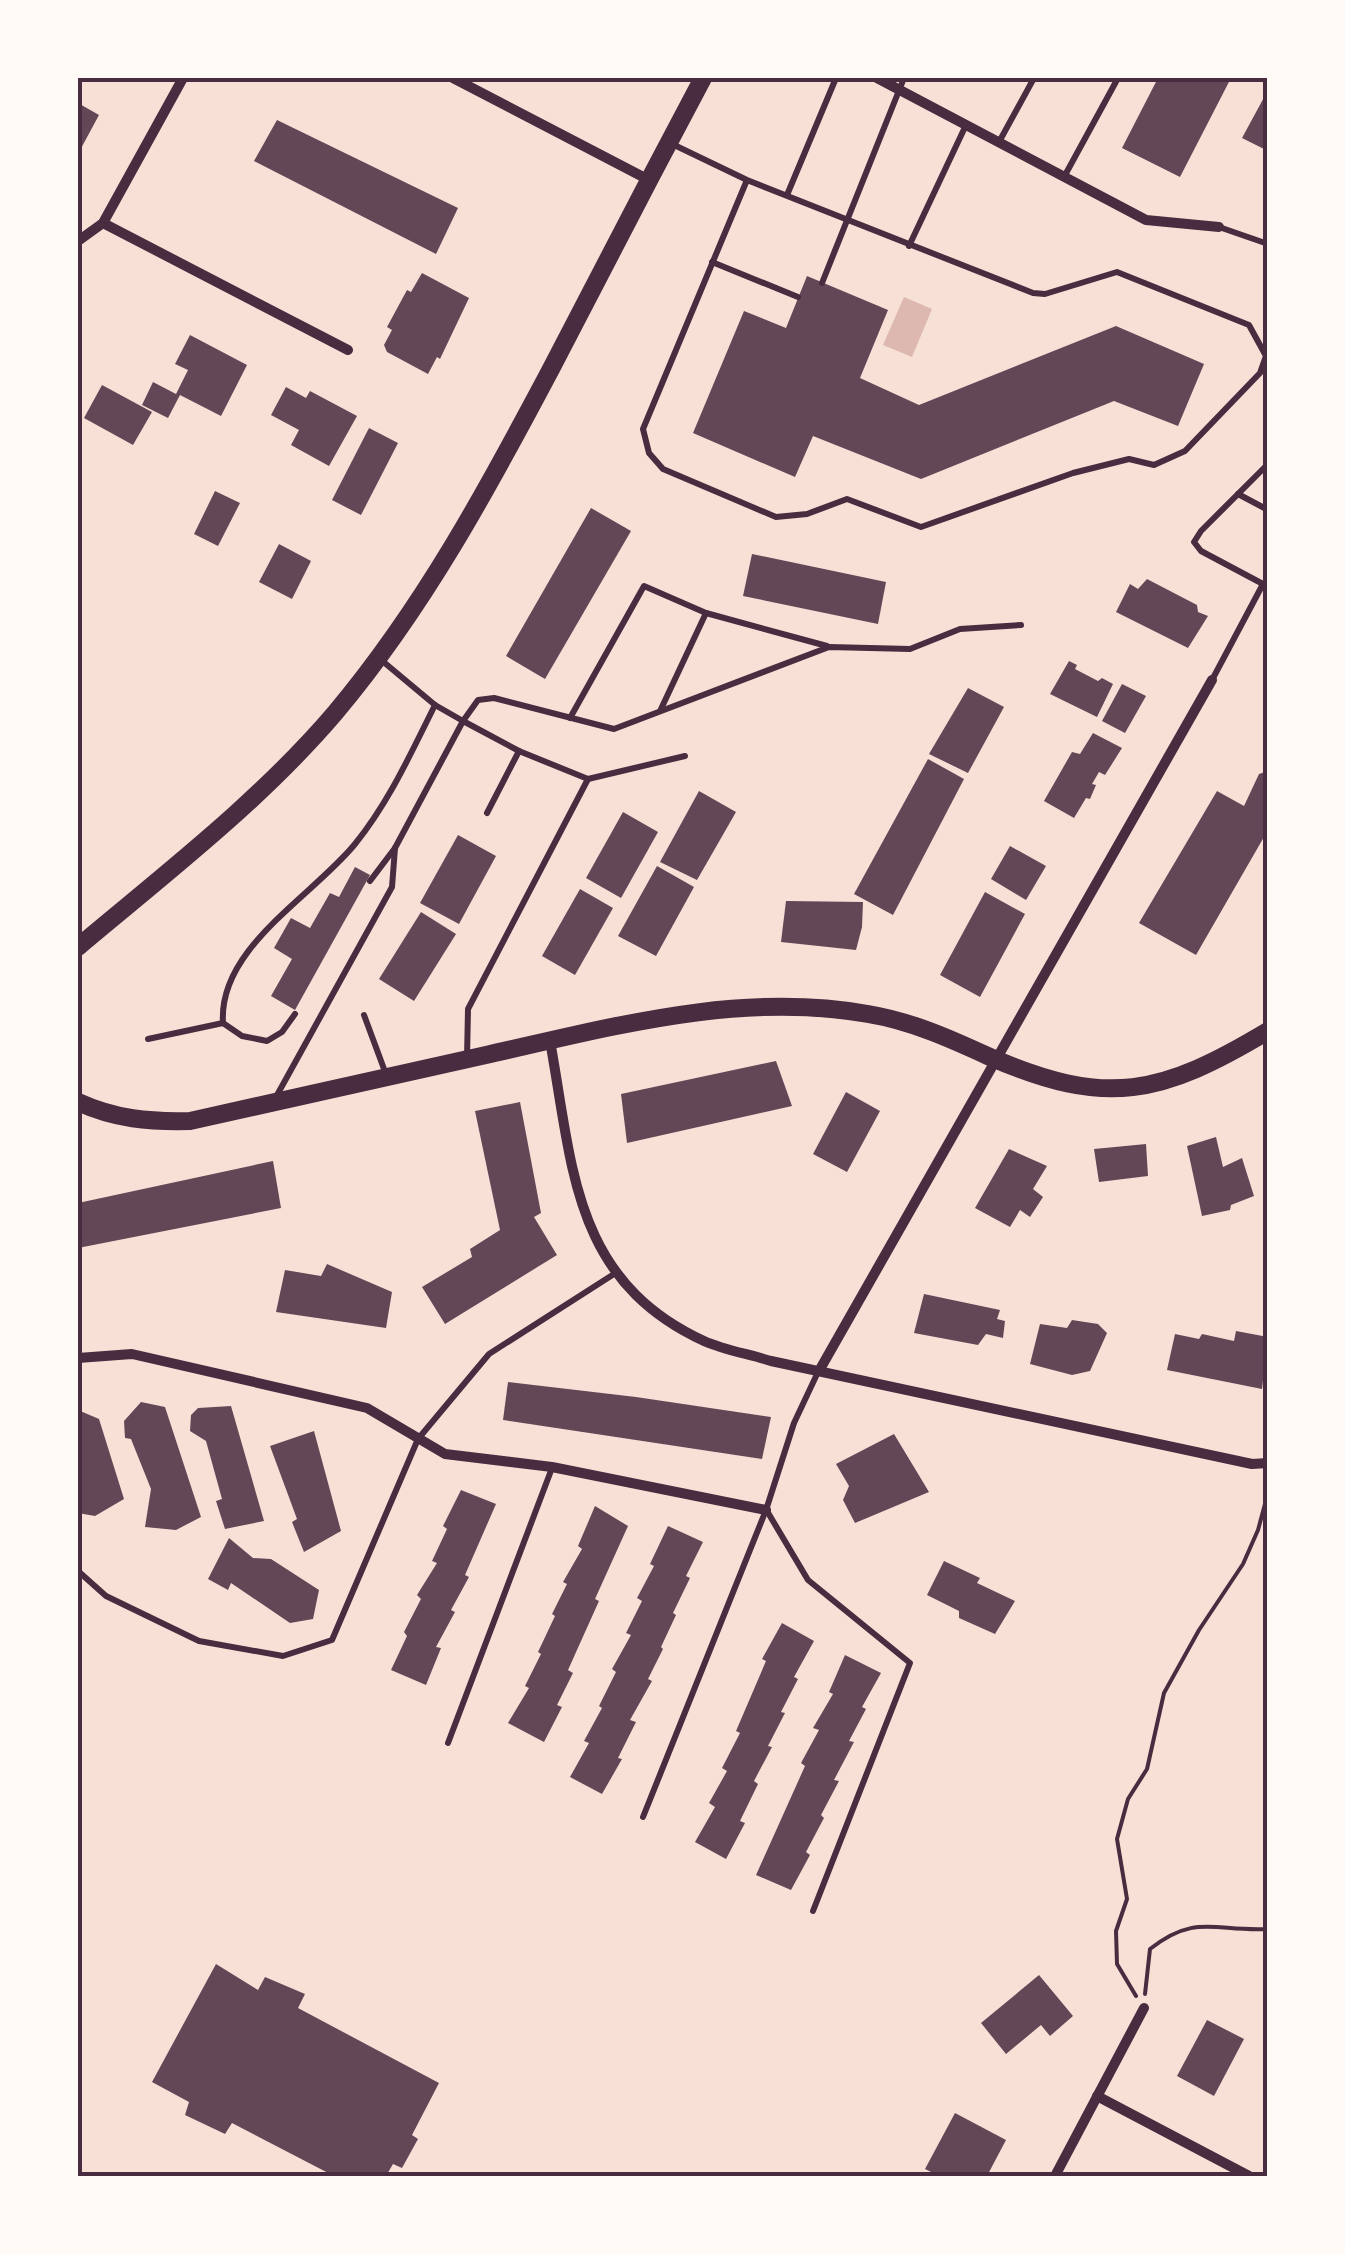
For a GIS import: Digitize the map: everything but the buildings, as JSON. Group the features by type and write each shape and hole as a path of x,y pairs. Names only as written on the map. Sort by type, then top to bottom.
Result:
{"main road":[{"path":"78,947 256,794 333,716 434,582 495,475 702,78"},
{"path":"78,1102 104,1114 144,1122 190,1121 550,1041 720,1008 798,1005 872,1014 941,1034 1048,1079 1102,1090 1160,1084 1219,1060 1268,1031"}],"street":[{"path":"78,242 103,223 183,78"},
{"path":"453,78 649,180"},
{"path":"877,78 1146,220 1219,228"},
{"path":"103,223 348,350"},
{"path":"819,1371 1212,680"},
{"path":"550,1041 577,1188 594,1238 614,1274 662,1318 707,1342 819,1371 1252,1464 1268,1463"},
{"path":"78,1358 132,1354 367,1408 445,1454 552,1466 766,1510"},
{"path":"1054,2176 1144,2008"},
{"path":"1097,2096 1250,2176"}],"lane":[{"path":"787,195 836,78"},
{"path":"822,282 904,78"},
{"path":"999,142 1034,78"},
{"path":"1064,177 1118,78"},
{"path":"908,246 966,125"},
{"path":"669,142 746,180 1033,293 1045,294 1117,272 1249,325 1266,356 1260,373 1186,452 1154,465 1129,459 1092,468 921,527 848,499 807,514 776,517 663,468 649,454 643,429 746,180"},
{"path":"1219,228 1268,244"},
{"path":"712,262 798,296"},
{"path":"1212,680 1265,585 1201,551 1194,542 1268,464"},
{"path":"1238,494 1268,510"},
{"path":"570,718 644,586 706,613 829,646 910,649 960,629 1022,625"},
{"path":"661,710 706,613"},
{"path":"370,881 395,848 478,700 494,698 614,729 829,646"},
{"path":"379,658 435,705 520,751 588,779 685,756"},
{"path":"223,1022 222,1002 238,967 262,932 354,846 389,798 435,705"},
{"path":"487,813 520,751"},
{"path":"468,1059 468,1008 588,779"},
{"path":"273,1102 392,887 395,848"},
{"path":"148,1039 223,1022 242,1036 267,1041 282,1032 295,1014"},
{"path":"364,1015 387,1078"},
{"path":"78,1572 106,1596 199,1642 284,1656 332,1640 418,1439 489,1354 614,1274"},
{"path":"643,1817 766,1510 794,1423 819,1371"},
{"path":"448,1742 552,1466"},
{"path":"766,1510 808,1580 910,1662 813,1911"}],"path":[{"path":"1144,2008 1117,1964 1116,1931 1127,1899 1117,1838 1128,1799 1147,1768 1164,1693 1242,1564 1258,1530 1268,1493"},
{"path":"1144,2008 1150,1949 1172,1932 1202,1924 1241,1931 1268,1929"}],"shaded area":[{"path":"904,297 932,309 912,357 883,345"}]}
